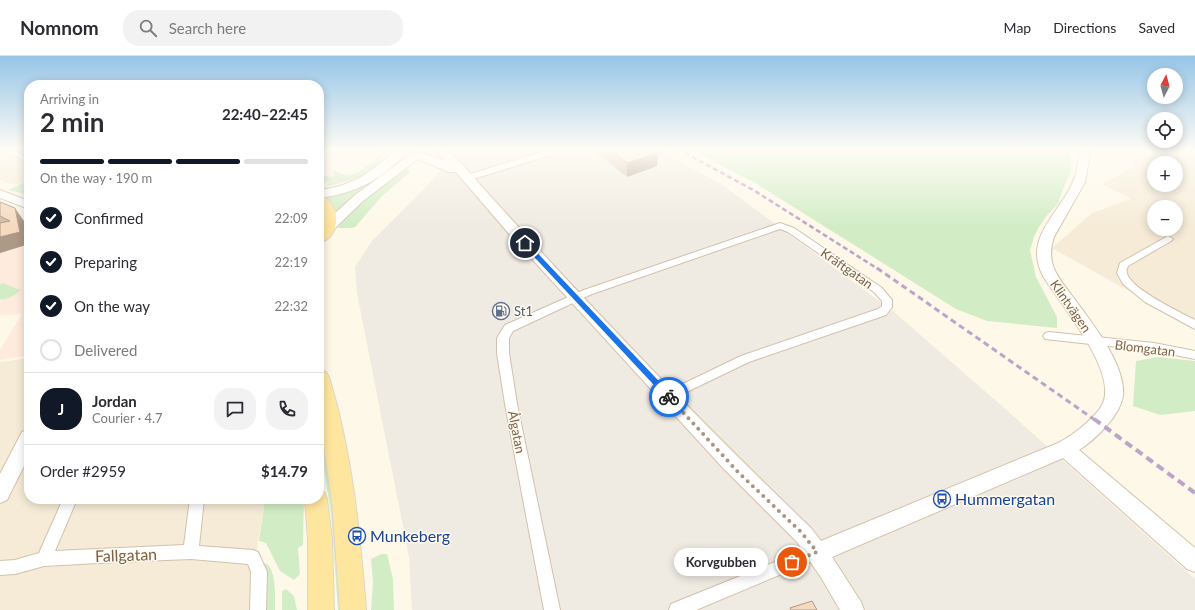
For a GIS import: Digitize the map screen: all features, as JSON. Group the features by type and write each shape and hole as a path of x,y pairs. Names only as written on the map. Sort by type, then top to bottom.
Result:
{"main road":[{"path":"324,204 329,212 330,219 324,230"},
{"path":"324,391 334,440 344,508 350,561 353,610"},
{"path":"316,504 320,540 321,610"}],"street":[{"path":"324,194 339,192 366,180 373,175"},
{"path":"324,233 359,198 392,175"},
{"path":"463,175 734,467 801,532 817,552 853,610"},
{"path":"466,177 473,175"},
{"name":"Klintvägen","path":"1065,450 1088,434 1105,414 1112,403 1114,394 1112,376 1096,342 1052,280 1045,267 1043,252 1046,239 1066,208 1078,185 1080,175"},
{"path":"0,194 24,203"},
{"name":"Kräftgatan","path":"576,298 670,263 780,226 791,230 800,236 878,290 887,300 887,307 882,312 745,359 668,396"},
{"path":"1168,239 1123,265 1120,271 1121,275 1132,289 1195,325"},
{"name":"Ålgatan","path":"552,610 511,404 503,353 503,338 509,328 576,298"},
{"name":"Blomgatan","path":"1049,336 1154,348 1195,355"},
{"path":"0,494 24,447"},
{"path":"676,610 817,552 838,545 1065,450 1195,562"},
{"path":"44,559 68,504"},
{"path":"191,552 196,504"},
{"name":"Fallgatan","path":"0,568 15,567 44,559 191,552 253,557 259,572 258,610"}],"shaded area":[{"path":"0,175 24,175 24,181 15,185 0,180"},
{"path":"437,175 704,175 721,184 894,312 1011,414 1195,579 1195,610 412,610 409,557 357,293 355,267 372,241"},
{"path":"1119,175 1147,175 1147,192 1183,192 1183,175 1195,175 1195,328 1052,248 1092,213 1131,199 1102,184"},
{"path":"24,226 24,356 0,360 0,350 22,314 0,315 0,235"},
{"path":"24,359 24,504 264,504 254,567 251,610 0,610 0,362"}],"green space":[{"path":"334,175 363,175 327,186 329,182 324,182 324,176 332,177"},
{"path":"380,175 383,175 336,214 334,208 324,198 351,191"},
{"path":"397,175 407,175 382,196 355,227 338,228 361,203"},
{"path":"739,175 1069,175 1058,204 1048,214 1039,227 1030,250 1036,277 1057,317 1057,328 987,321 956,309 757,184"},
{"path":"24,182 24,194 8,190"},
{"path":"3,283 21,290 9,298 0,299 0,284"},
{"path":"1158,357 1195,361 1195,411 1160,415 1133,406 1136,361"},
{"path":"324,433 327,446 344,610 338,610 331,514 324,468"},
{"path":"264,504 304,504 303,545 298,548 300,574 294,580 280,571 266,543 259,541"},
{"path":"381,554 387,554 393,579 394,610 371,610 373,583 371,559"},
{"path":"265,563 272,571 275,592 275,610 264,610"},
{"path":"286,589 294,596 297,610 282,610 282,591"}],"building":[{"path":"0,202 15,208 20,232 0,237 0,223 10,221 0,216"},
{"path":"812,601 817,610 791,610 790,608"}],"railway":[{"path":"725,175 755,191 878,269"},
{"path":"877,268 1095,420"},
{"path":"1094,419 1195,493"}],"way so far":[{"path":"669,397 738,472 804,535 817,552 792,562"}],"place":[{"name":"St1","path":"501,311"},
{"name":"Hummergatan","path":"942,499"},
{"name":"Munkeberg","path":"357,536"},
{"name":"Korvgubben","path":"792,562"}],"route":[{"path":"525,243 669,397"}]}
